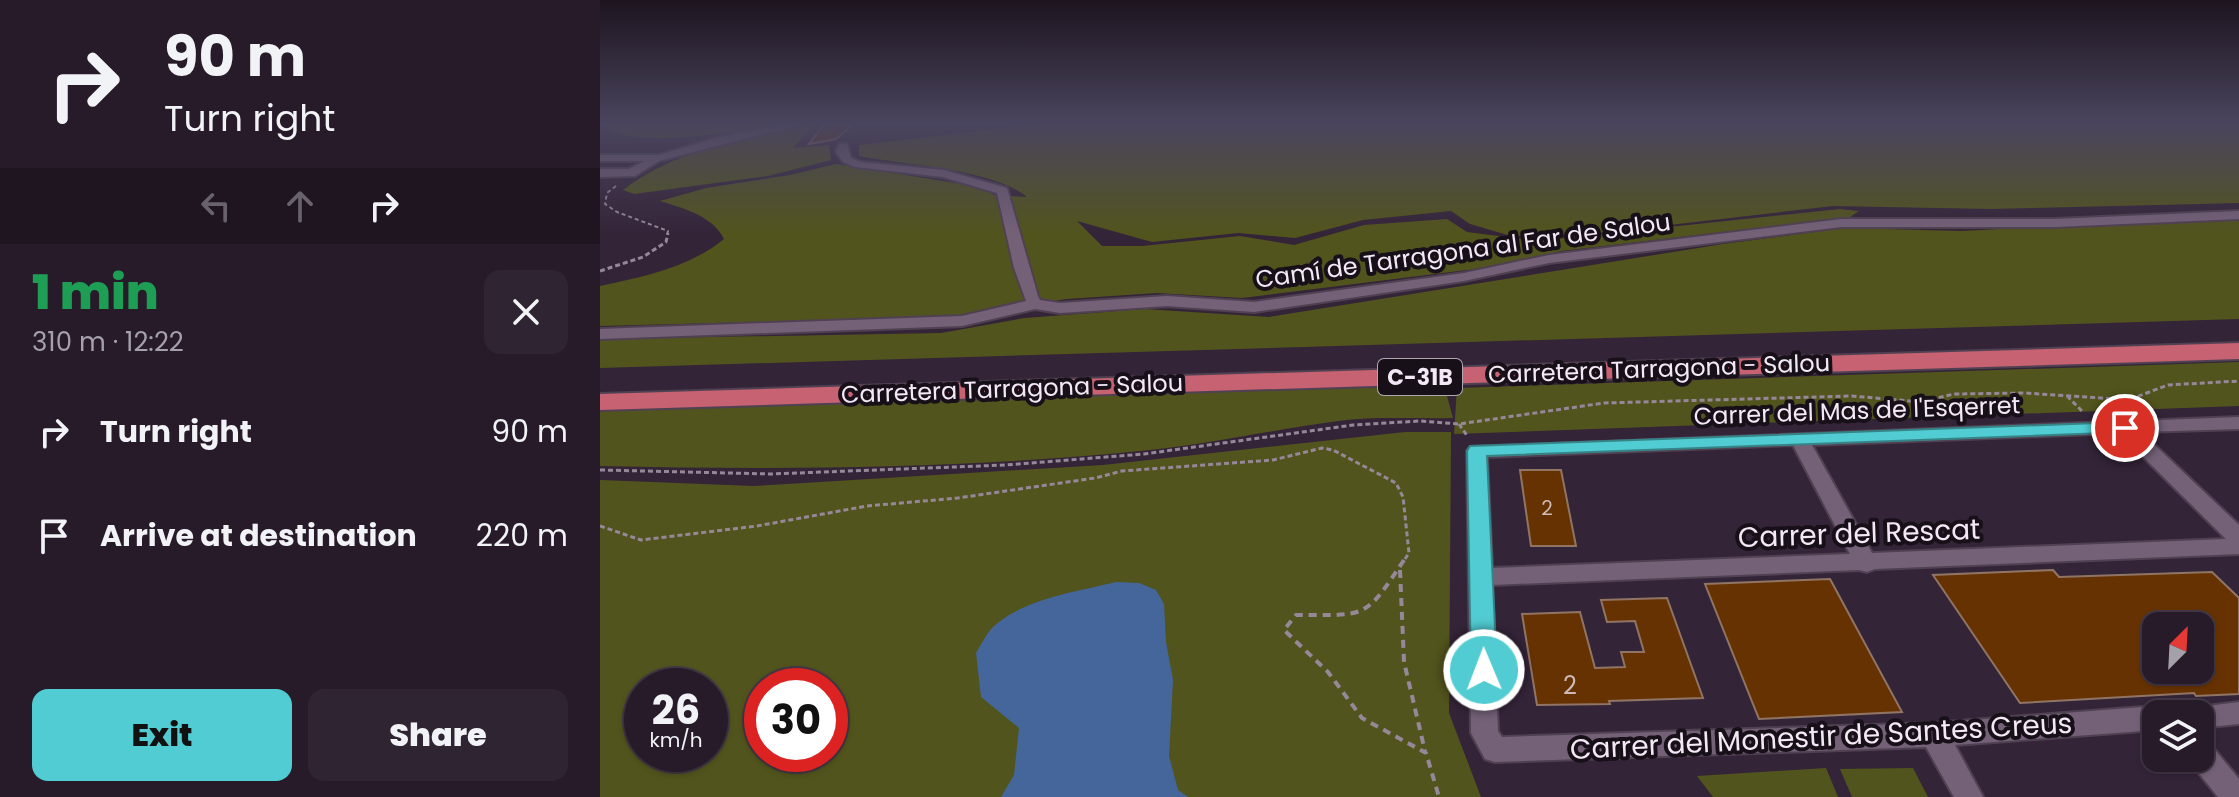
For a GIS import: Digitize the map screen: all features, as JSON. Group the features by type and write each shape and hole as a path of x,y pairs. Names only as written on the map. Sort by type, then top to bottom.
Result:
{"highway":[{"name":"Carretera Tarragona - Salou","path":"600,388 2239,337"},
{"name":"Carretera Tarragona - Salou","path":"600,402 2239,351"}],"street":[{"path":"600,173 631,173 656,160"},
{"path":"847,160 859,165 944,174 1003,191 1014,227 1027,295 1035,304"},
{"name":"Camí de Tarragona al Far de Salou","path":"600,334 962,321 1035,304 1060,308 1167,301 1254,307 1464,277 1549,259 1841,223 2055,223 2239,215"},
{"name":"Carrer del Mas de l'Esqerret","path":"1481,577 1477,451 2239,423"},
{"path":"2125,428 2239,538"},
{"path":"1799,439 1867,564"},
{"name":"Carrer del Rescat","path":"1481,577 1867,564 2239,546"},
{"name":"Carrer del Monestir de Santes Creus","path":"1481,577 1485,733 1495,750 1934,735 2142,719"},
{"path":"2214,715 2239,713"},
{"path":"1934,735 1969,797"},
{"path":"2214,770 2236,797"}],"path":[{"path":"600,271 643,257 666,242 668,231 617,212 605,204 607,193 631,173"},
{"path":"600,470 771,474 1006,465 1144,454 1353,425 1420,421 1459,424 1604,403 1823,396 1921,402 1954,394 2025,393 2116,399 2136,397 2168,385 2239,381"},
{"path":"600,526 641,540 757,526 867,506 1034,487 1122,471 1273,460 1322,448 1333,450 1396,483 1401,490 1409,553 1374,605 1349,615 1296,615 1284,630 1328,672 1362,718 1426,753"},
{"path":"1400,570 1397,624 1405,679 1439,797"}],"shaded area":[{"path":"676,160 830,160 768,176 634,194 623,190"},
{"path":"887,160 2239,160 2239,203 1990,209 1833,206 1591,234 1511,236 1470,224 1451,211 1363,220 1295,238 1238,233 1152,242 1077,221 1102,246 1142,246 1240,236 1294,245 1364,225 1447,219 1467,232 1537,241 1840,209 1859,211 1850,217 1561,251 1483,268 1242,298 1157,293 1067,299 948,317 600,326 600,286 681,264 724,239 705,219 660,201 706,188 790,175 836,164 975,186 994,195 1027,197 993,180"},
{"path":"2239,219 2239,319 600,368 600,339 941,333 1025,318 1145,309 1269,317 1723,244 1846,228 1962,231"},
{"path":"2239,362 2239,406 1454,434 1457,388"},
{"path":"1444,385 1453,418 1352,419 1140,451 1005,462 870,467 600,466 600,411"},
{"path":"1405,432 1451,432 1449,713 1481,797 600,797 600,480 754,486 1103,465"},
{"path":"1826,768 1838,797 1713,797 1697,776"},
{"path":"1913,768 1928,797 1852,797 1840,769"}],"water":[{"path":"1116,582 1139,583 1156,590 1164,604 1166,642 1173,680 1169,756 1178,790 1188,797 1001,797 1014,775 1019,728 981,697 976,653 993,627 1020,609 1052,597"}],"building":[{"path":"1520,470 1561,470 1576,546 1531,546"},
{"path":"2053,570 2059,577 2212,572 2239,598 2239,694 2196,696 2194,693 2020,703 1933,575"},
{"path":"1830,579 1902,712 1759,719 1705,584"},
{"path":"1667,598 1703,698 1537,705 1522,614 1580,612 1595,668 1625,667 1621,652 1644,652 1635,621 1607,622 1601,600"}],"route":[{"path":"1484,670 1477,451 2125,428"}]}
